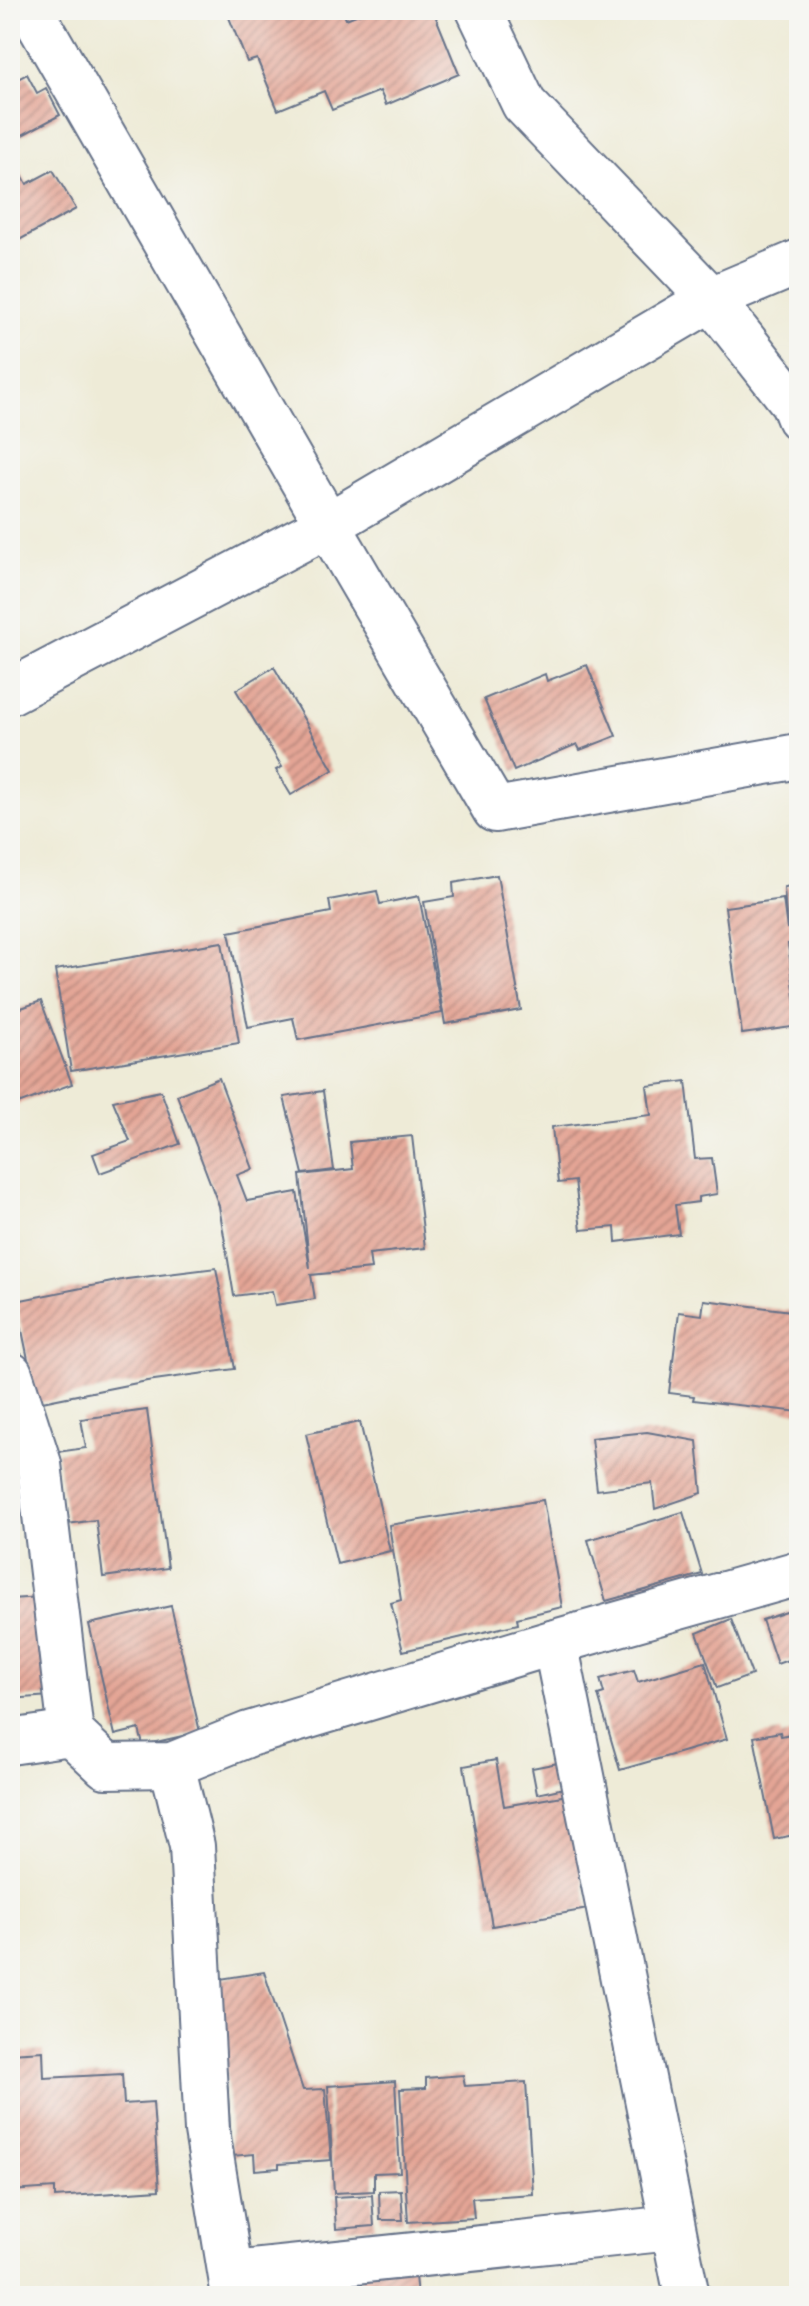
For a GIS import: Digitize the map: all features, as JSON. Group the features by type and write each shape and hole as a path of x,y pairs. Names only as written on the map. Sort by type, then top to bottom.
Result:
{"street":[{"path":"31,10 495,810 799,756"},
{"path":"479,10 524,104 711,299 793,403 799,418"},
{"path":"10,692 328,525 711,299 799,262"},
{"path":"10,1374 39,1464 71,1733 106,1766 172,1765 249,1734 799,1573"},
{"path":"555,1642 687,2296"},
{"path":"10,1742 71,1733"},
{"path":"172,1765 192,1846 207,2131 233,2285 672,2228"}],"building":[{"path":"226,10 296,10 297,13 305,10 342,10 346,19 369,10 433,10 459,74 386,105 380,91 332,110 324,91 278,110 257,59 247,62"},
{"path":"27,74 37,93 46,88 60,115 15,139 10,130 10,83"},
{"path":"10,153 27,184 53,170 76,209 10,245"},
{"path":"587,665 616,736 580,750 577,744 514,771 484,699 545,674 547,681"},
{"path":"274,667 333,770 291,795 276,770 282,767 236,690"},
{"path":"497,875 521,1010 445,1024 424,902 454,897 453,883"},
{"path":"799,885 799,943 788,944 799,1026 742,1034 725,907 783,899 787,929 784,887"},
{"path":"377,891 380,904 419,896 442,1013 298,1040 293,1018 248,1027 229,932 331,912 329,900"},
{"path":"222,942 239,1043 71,1071 55,970"},
{"path":"41,1001 72,1084 10,1107 10,1012"},
{"path":"219,1078 253,1169 237,1175 247,1201 297,1192 310,1268 300,1175 353,1169 350,1142 412,1136 425,1248 369,1254 371,1269 311,1275 315,1299 275,1305 272,1291 234,1296 219,1206 177,1095"},
{"path":"686,1081 695,1159 712,1158 717,1194 698,1197 698,1202 675,1205 679,1234 616,1242 615,1227 581,1230 575,1181 558,1183 552,1127 651,1115 647,1086"},
{"path":"161,1091 180,1144 100,1173 93,1154 130,1141 113,1101"},
{"path":"323,1091 334,1170 303,1174 284,1097"},
{"path":"216,1268 235,1369 147,1381 37,1403 16,1301 127,1279"},
{"path":"704,1300 799,1312 799,1412 693,1400 694,1396 669,1393 679,1312 702,1315"},
{"path":"147,1410 168,1568 103,1577 96,1520 67,1524 57,1452 86,1448 81,1419"},
{"path":"360,1422 390,1551 337,1564 306,1434"},
{"path":"647,1432 697,1441 702,1493 655,1509 652,1483 597,1490 591,1438"},
{"path":"543,1500 562,1607 517,1618 518,1624 403,1651 391,1603 401,1600 389,1525"},
{"path":"683,1512 702,1574 606,1601 588,1540"},
{"path":"42,1597 50,1696 10,1699 10,1599"},
{"path":"171,1606 200,1732 143,1745 139,1729 115,1735 89,1624"},
{"path":"799,1608 799,1656 777,1664 762,1620"},
{"path":"731,1619 752,1675 717,1688 697,1633"},
{"path":"705,1662 727,1739 620,1770 598,1695 604,1693 600,1679 634,1670 638,1682"},
{"path":"780,1732 781,1736 799,1732 799,1834 774,1839 754,1737"},
{"path":"496,1760 504,1806 568,1795 588,1909 492,1926 464,1766"},
{"path":"558,1763 564,1788 537,1794 532,1768"},
{"path":"264,1972 303,2090 325,2089 331,2160 279,2164 279,2168 255,2170 254,2154 232,2156 220,1979"},
{"path":"43,2051 44,2078 122,2074 124,2104 153,2102 159,2190 55,2197 55,2188 10,2191 10,2053"},
{"path":"463,2075 465,2086 526,2082 533,2194 472,2198 474,2218 408,2222 400,2089 426,2088 426,2078"},
{"path":"395,2081 400,2172 374,2173 374,2191 334,2193 328,2086"},
{"path":"401,2190 403,2220 380,2220 379,2191"},
{"path":"372,2195 374,2226 336,2229 334,2197"},
{"path":"414,2266 417,2296 363,2296 360,2270"}]}
